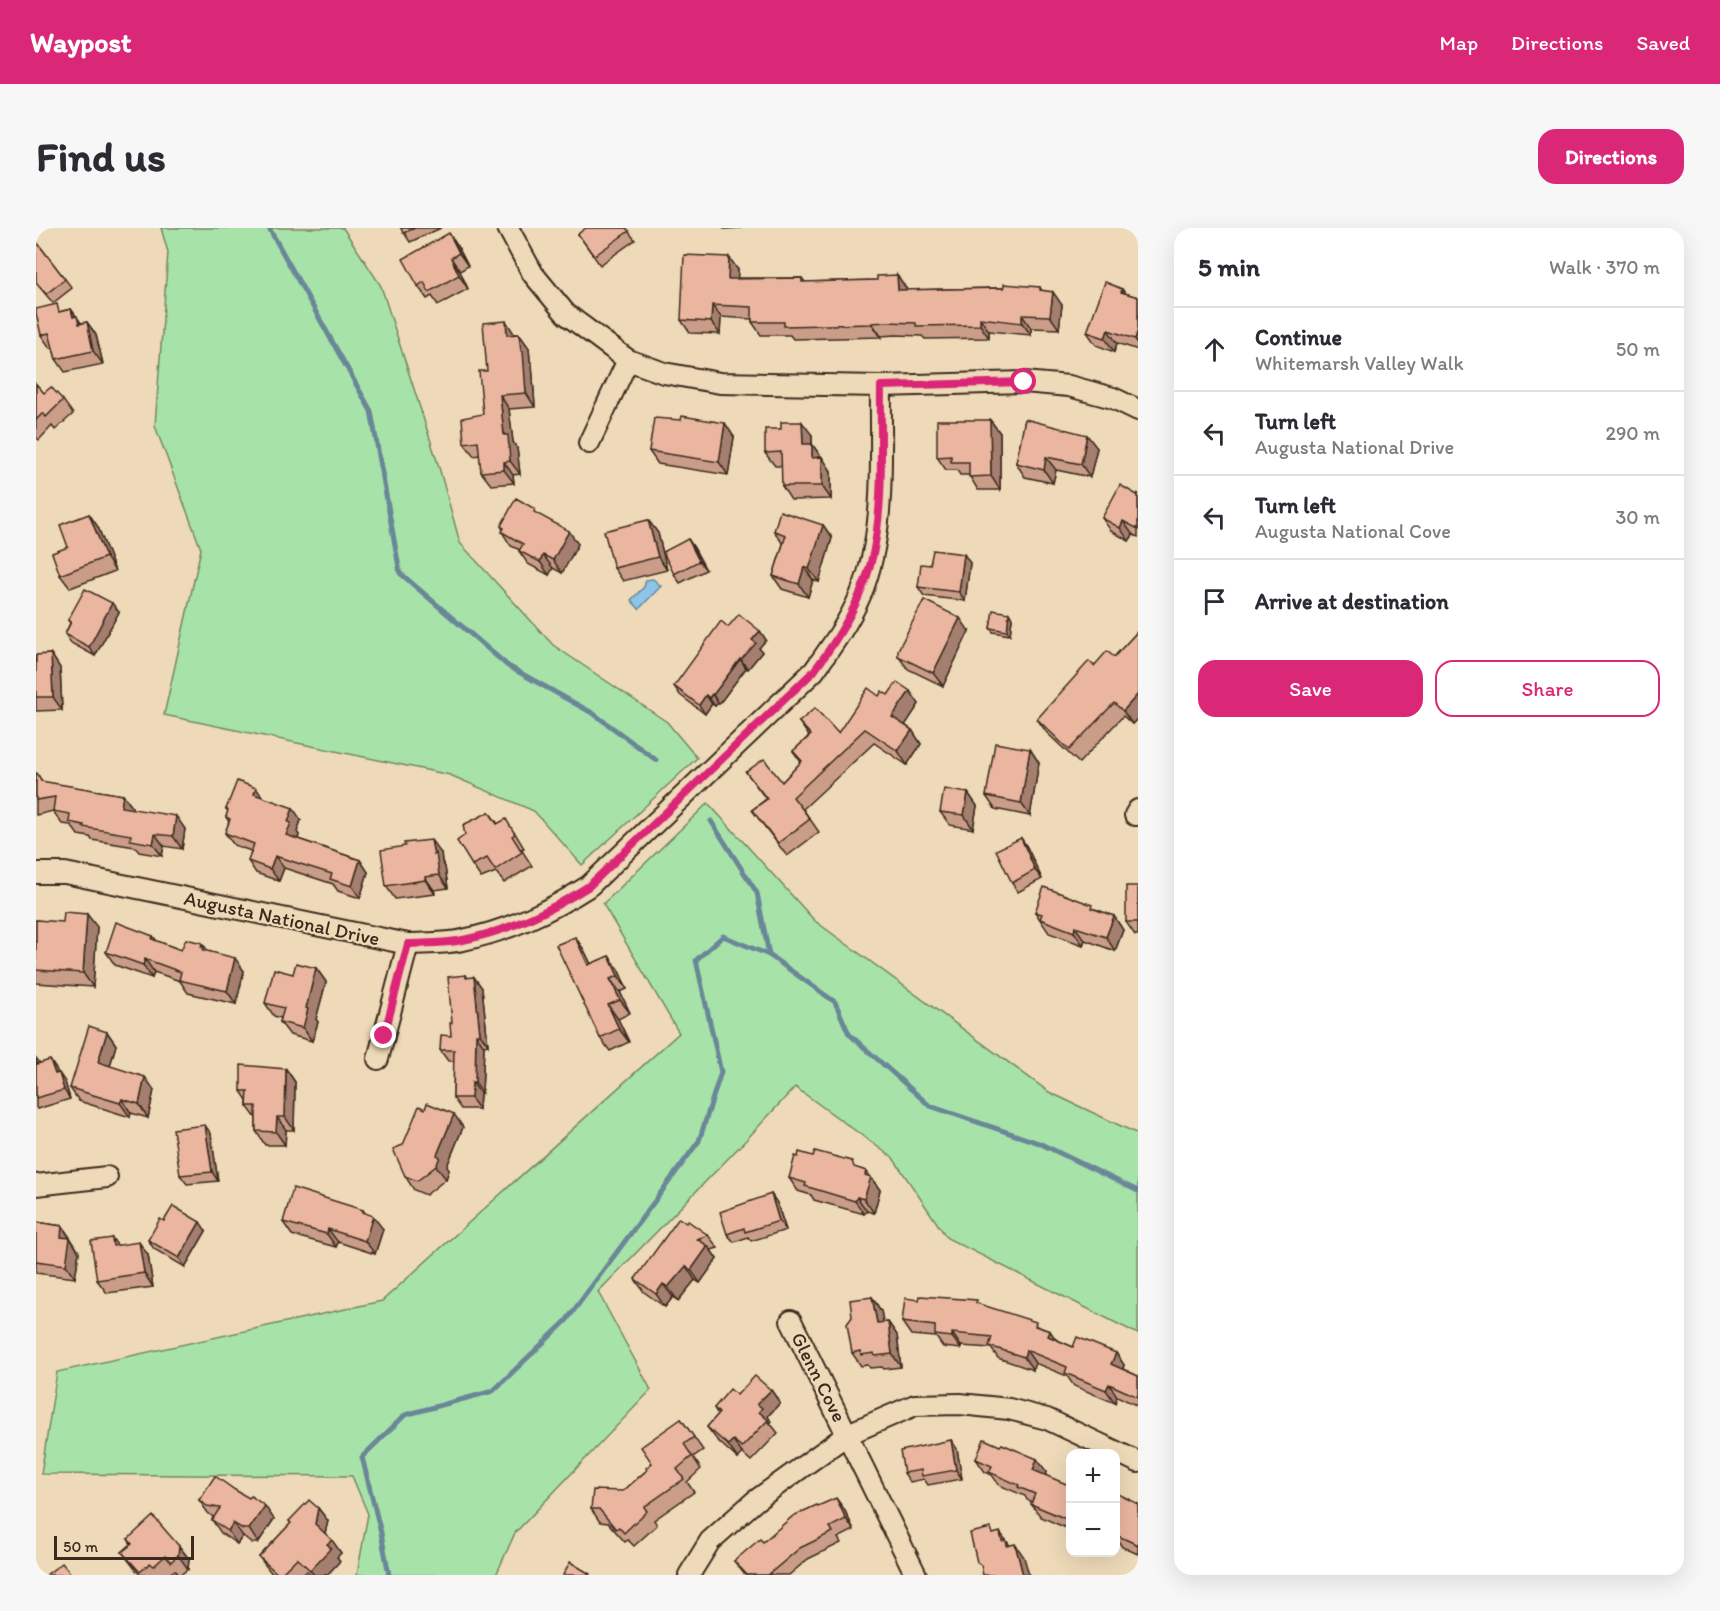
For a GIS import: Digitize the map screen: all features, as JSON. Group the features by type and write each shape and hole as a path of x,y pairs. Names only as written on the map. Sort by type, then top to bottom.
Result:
{"street":[{"path":"508,228 533,274 566,314 628,360 664,373 720,383 881,386 1024,382 1069,386 1113,398 1138,410"},
{"path":"589,443 628,360"},
{"name":"Augusta National Drive","path":"36,873 65,873 408,944 461,941 510,928 555,908 589,886 814,671 839,637 860,596 871,564 879,515 881,386"},
{"path":"378,1059 408,944"},
{"path":"36,1185 107,1177"},
{"name":"Glenn Cove","path":"791,1321 916,1575"},
{"path":"689,1575 710,1541 755,1501 848,1434 915,1405 960,1404 1010,1409 1047,1419 1138,1462"}],"green space":[{"path":"161,228 343,228 381,286 439,467 460,543 553,645 667,722 697,758 582,865 534,811 450,775 164,715 201,549 155,426 168,252"},
{"path":"708,803 815,921 1049,1092 1138,1134 1138,1334 947,1238 893,1158 795,1087 598,1292 651,1390 515,1533 496,1575 357,1575 368,1514 352,1476 41,1474 57,1372 382,1301 679,1033 603,904"}],"water":[{"path":"653,579 661,586 639,609 631,600 644,587 646,580"}],"building":[{"path":"401,228 415,228 403,233"},
{"path":"586,228 626,228 629,231 594,256 578,234"},
{"path":"449,233 459,253 451,258 459,275 429,292 424,282 418,286 403,259"},
{"path":"36,241 65,279 46,294 36,282"},
{"path":"684,255 729,257 728,279 802,278 802,282 877,280 877,276 897,275 898,290 1004,288 1004,284 1040,287 1040,290 1053,292 1050,316 1022,315 1022,323 980,318 980,325 916,326 916,323 887,322 784,326 784,322 752,322 752,307 712,305 711,322 681,320"},
{"path":"1105,282 1122,289 1121,292 1138,297 1138,330 1135,339 1108,330 1105,338 1087,332"},
{"path":"57,304 59,312 71,309 73,317 77,316 79,324 87,322 93,351 56,359 49,333 41,335 36,309"},
{"path":"506,321 507,335 519,334 521,351 523,351 526,393 500,395 504,435 508,435 510,461 504,462 504,470 481,472 478,441 464,443 462,418 483,414 479,371 487,371 483,323"},
{"path":"36,384 44,393 51,387 63,400 46,417 43,413 36,420"},
{"path":"682,416 725,423 719,462 649,451 654,418 681,420"},
{"path":"1025,419 1087,435 1081,464 1046,457 1044,470 1016,463"},
{"path":"937,420 990,420 991,476 969,477 969,462 951,462 951,456 937,457"},
{"path":"781,422 802,422 803,444 812,444 812,458 822,457 822,486 782,486 781,452 765,453 765,429 781,429"},
{"path":"1120,485 1137,495 1138,493 1138,529 1123,521 1120,528 1102,518"},
{"path":"516,498 535,509 534,512 569,531 553,560 543,555 540,562 519,551 523,544 502,532 504,528 501,526"},
{"path":"780,511 823,525 809,569 804,567 799,584 773,576 786,535 774,531"},
{"path":"89,514 106,557 60,575 52,553 68,547 60,525"},
{"path":"648,520 658,557 614,568 604,531"},
{"path":"688,539 699,561 674,574 663,552"},
{"path":"933,550 964,554 959,592 918,587 921,564 930,565"},
{"path":"85,589 112,603 89,647 65,634 71,622 68,620"},
{"path":"924,600 960,618 933,673 898,656 898,650"},
{"path":"993,610 1009,613 1007,631 990,628"},
{"path":"739,614 760,631 752,640 756,643 740,659 713,695 709,698 706,695 699,705 674,686 721,621 728,627"},
{"path":"1138,631 1138,694 1123,711 1114,703 1069,750 1037,719 1089,661 1094,666 1107,651 1114,657"},
{"path":"51,654 53,697 36,697 36,655"},
{"path":"897,682 910,691 892,717 912,730 898,751 865,729 793,797 810,819 778,843 752,810 767,799 746,772 764,759 782,782 802,761 793,751 811,735 799,722 815,708 838,733 868,688 879,696 882,691 888,695"},
{"path":"995,743 1030,749 1021,803 986,796"},
{"path":"36,773 41,781 123,795 121,807 176,816 173,836 155,834 153,844 130,840 131,835 83,827 84,825 69,822 70,814 53,811 55,797 36,800"},
{"path":"237,781 256,788 254,794 293,808 288,822 291,823 286,835 360,860 352,886 330,879 332,874 275,856 270,869 248,861 254,844 225,833 230,819 226,817 228,810 226,809"},
{"path":"944,789 968,793 964,815 940,812"},
{"path":"489,812 497,824 506,819 515,834 512,836 522,852 495,870 487,858 472,865 457,841 465,835 463,825"},
{"path":"1021,838 1035,870 1012,883 996,850"},
{"path":"431,840 434,855 436,853 439,875 425,877 425,880 386,886 381,850 405,846 404,843"},
{"path":"1126,886 1138,886 1138,922 1126,922"},
{"path":"1044,887 1114,916 1106,937 1075,927 1074,932 1040,919 1042,914 1035,912"},
{"path":"64,912 87,914 83,973 36,970 36,920 63,922"},
{"path":"116,922 181,950 186,939 202,943 203,950 235,958 227,991 179,980 181,972 145,959 143,965 106,952"},
{"path":"575,937 588,965 609,956 618,976 610,979 620,1000 608,1005 619,1029 600,1038 556,945"},
{"path":"296,963 316,968 303,1028 280,1022 284,1008 265,1003 274,969 293,974"},
{"path":"466,975 466,978 474,977 480,1034 476,1034 475,1082 472,1082 471,1098 453,1098 454,1050 440,1050 441,1035 451,1036 448,977"},
{"path":"89,1026 107,1032 98,1062 145,1077 139,1104 122,1099 120,1103 70,1088"},
{"path":"36,1060 37,1064 50,1060 55,1074 59,1073 64,1090 36,1098"},
{"path":"241,1065 286,1069 285,1117 277,1117 276,1132 256,1131 256,1106 247,1106 248,1091 241,1091"},
{"path":"427,1103 454,1114 437,1155 440,1157 436,1166 417,1181 405,1176 393,1149 403,1145 419,1106 425,1109"},
{"path":"205,1125 212,1172 180,1175 173,1129"},
{"path":"815,1151 852,1161 854,1167 866,1171 865,1175 871,1177 864,1199 857,1197 855,1201 805,1186 806,1183 789,1178 795,1156 798,1157 799,1152 813,1156"},
{"path":"293,1188 363,1210 362,1212 373,1216 365,1241 328,1229 327,1234 283,1222"},
{"path":"771,1194 779,1221 745,1232 744,1228 727,1234 720,1212"},
{"path":"173,1206 200,1222 179,1258 148,1240 160,1219 164,1221"},
{"path":"679,1218 686,1223 688,1221 708,1235 697,1239 708,1246 691,1270 686,1266 668,1287 663,1284 656,1294 635,1279"},
{"path":"36,1222 62,1226 61,1237 70,1238 66,1265 36,1261"},
{"path":"112,1238 113,1246 139,1242 144,1273 97,1280 91,1241"},
{"path":"920,1296 977,1300 976,1303 1036,1322 1035,1326 1050,1331 1048,1336 1073,1347 1077,1337 1116,1353 1111,1364 1138,1376 1138,1397 1109,1384 1106,1390 1065,1373 1067,1367 1026,1350 1024,1357 989,1346 992,1337 952,1333 952,1337 935,1335 935,1326 902,1322 905,1298 919,1300"},
{"path":"872,1297 877,1323 888,1322 892,1354 875,1356 874,1353 861,1355 860,1351 852,1353 847,1324 852,1317 850,1300"},
{"path":"755,1376 771,1390 757,1404 762,1408 759,1412 768,1420 742,1447 733,1440 728,1445 707,1427 719,1413 714,1408 730,1389 737,1395"},
{"path":"681,1419 694,1437 684,1444 692,1456 677,1469 684,1479 644,1507 647,1511 624,1533 619,1527 616,1529 599,1509 591,1509 593,1490 623,1491 652,1463 641,1447"},
{"path":"984,1439 1037,1459 1033,1470 1066,1484 1066,1519 1031,1504 1035,1494 989,1472 992,1466 976,1459"},
{"path":"951,1440 956,1470 922,1476 921,1470 904,1473 900,1451"},
{"path":"215,1476 265,1506 249,1529 243,1529 233,1523 228,1531 212,1520 220,1508 207,1506 199,1500"},
{"path":"1120,1495 1138,1504 1138,1545 1120,1537"},
{"path":"836,1498 846,1519 830,1527 833,1532 800,1548 768,1575 747,1575 734,1561 760,1539 763,1542 793,1516"},
{"path":"309,1500 318,1508 315,1524 332,1540 327,1544 331,1548 310,1570 297,1558 279,1575 259,1557"},
{"path":"153,1516 179,1546 178,1555 171,1562 165,1556 154,1566 150,1563 140,1572 122,1552 132,1544 128,1539"},
{"path":"991,1528 993,1534 1000,1532 1002,1541 1006,1540 1007,1546 1015,1544 1023,1575 983,1575 981,1565 977,1562 970,1533"},
{"path":"570,1562 590,1574 563,1575"},
{"path":"62,1563 72,1575 46,1575"}],"waterway":[{"path":"269,228 371,411 400,573 508,666 594,714 656,760"},
{"path":"711,821 757,893 769,955 835,1002 849,1034 930,1106 1039,1143 1138,1191"},
{"path":"389,1575 362,1457 405,1415 493,1391 566,1321 699,1141 721,1072 696,960 723,936 769,955"}],"route":[{"path":"384,1036 408,944 461,941 510,928 555,908 589,886 814,671 839,637 860,596 871,564 879,515 881,386 1024,382"}]}
